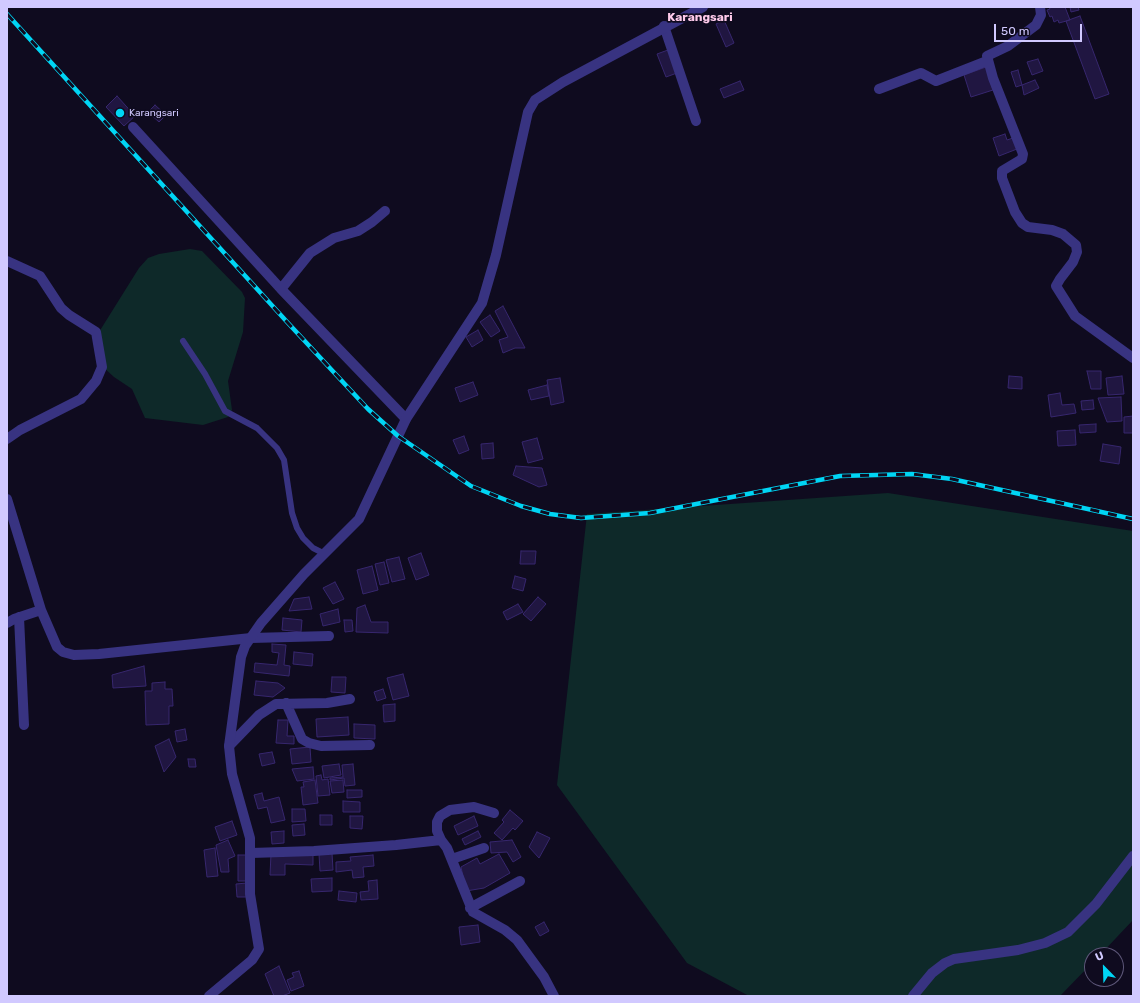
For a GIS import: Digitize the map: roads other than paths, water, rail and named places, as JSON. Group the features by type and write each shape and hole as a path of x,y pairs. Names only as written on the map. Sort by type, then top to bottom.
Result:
{"street":[{"path":"209,996 252,960 259,950 259,941 250,894 250,838 232,774 229,746 241,657 261,623 323,554 342,538 359,519 406,419 482,302 496,255 528,112 535,100 563,82 664,26 703,7"},
{"path":"1040,7 1041,15 1036,25 1003,49 989,54 987,61 1023,154 1022,159 1001,172 1019,219 1028,227 1052,230 1063,234 1075,243 1077,248 1076,256 1057,283 1057,289 1075,316 1133,358"},
{"path":"664,26 696,121"},
{"path":"880,89 921,73 936,81 987,61"},
{"path":"133,127 280,289 406,419"},
{"path":"280,289 310,253 334,238 358,231 385,211"},
{"path":"7,261 40,276 61,308 69,315 96,332 102,368 96,381 81,399 20,430 7,439"},
{"path":"7,499 40,610 57,647 64,652 74,655 251,638 329,636"},
{"path":"7,623 40,610"},
{"path":"19,617 24,726"},
{"path":"229,746 266,710 276,704 327,703 350,700"},
{"path":"286,703 302,739 309,743 321,746 370,745"},
{"path":"494,813 474,807 450,810 440,816 437,822 437,831 441,840 446,844 470,908 478,916 505,930 517,940 544,977 554,996"},
{"path":"251,852 314,851 441,840"},
{"path":"452,859 484,848"},
{"path":"913,996 932,973 945,963 954,959 1018,950 1045,942 1068,932 1096,904 1133,856"},
{"path":"470,908 520,881"}],"lane":[{"path":"183,341 206,374 225,411 257,428 277,448 284,460 292,513 297,528 303,538 313,548 323,554"}],"railway":[{"path":"7,14 368,409 398,436 471,486 521,506 550,514 581,518 650,513 840,476 912,474 952,479 1133,519"}],"place":[{"name":"Karangsari","path":"120,113"}],"district":[{"name":"Karangsari","path":"700,18"}]}
